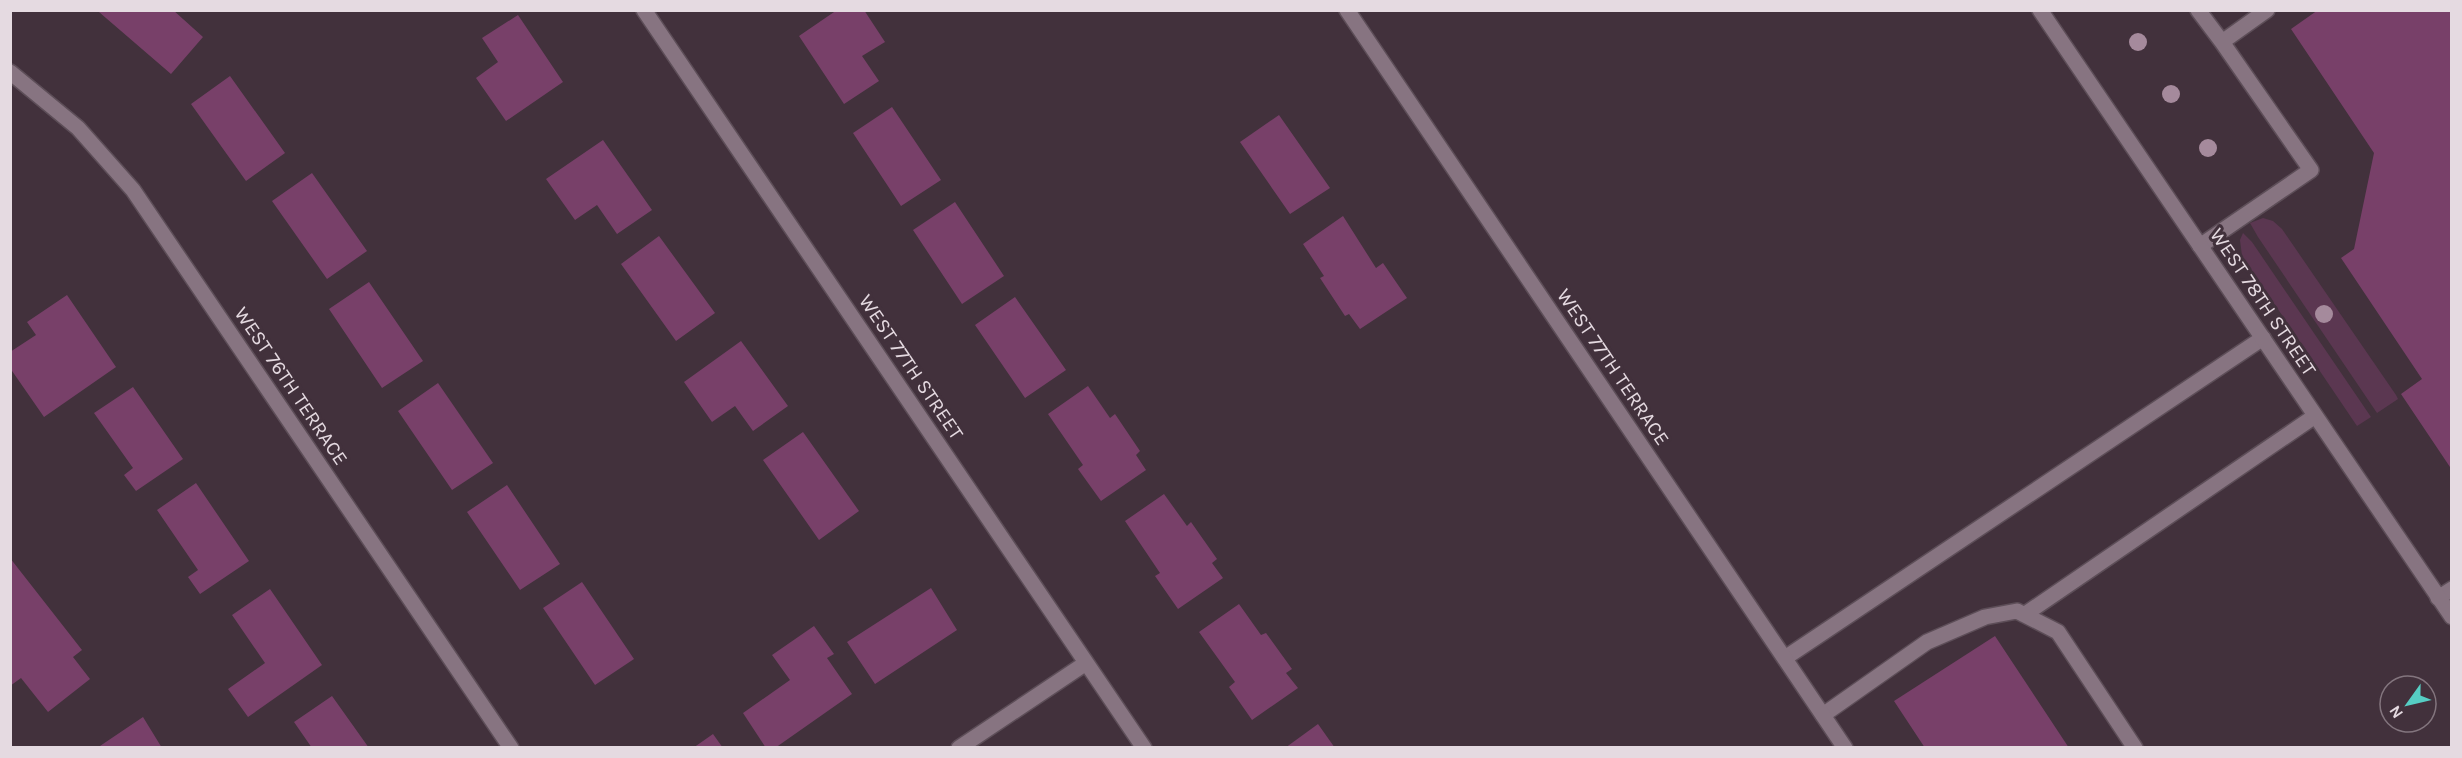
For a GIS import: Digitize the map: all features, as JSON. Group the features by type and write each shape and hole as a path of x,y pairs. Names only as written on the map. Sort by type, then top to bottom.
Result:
{"street":[{"name":"WEST 77TH STREET","path":"644,10 1144,747"},
{"name":"WEST 77TH TERRACE","path":"1347,10 1845,747"},
{"name":"WEST 78TH STREET","path":"2040,10 2315,416 2445,594 2451,617"},
{"path":"2198,10 2311,170 2200,246"},
{"path":"2222,42 2267,10"},
{"name":"WEST 76TH TERRACE","path":"10,72 78,128 133,190 511,747"},
{"path":"1785,658 2262,338"},
{"path":"2024,615 2315,416"},
{"path":"1823,715 1927,642 1985,617 2017,611 2058,632 2135,747"},
{"path":"959,747 1086,663"}],"shaded area":[{"path":"2263,218 2273,221 2282,229 2396,395 2398,399 2377,413 2250,223"},
{"path":"2243,233 2252,242 2371,417 2357,426 2242,256 2240,240"}],"building":[{"path":"101,10 173,10 203,37 171,74 99,12"},
{"path":"837,10 864,10 885,42 862,56 879,81 844,104 799,36"},
{"path":"2318,10 2452,10 2452,470 2401,394 2422,379 2341,258 2354,249 2374,153 2291,29"},
{"path":"518,15 563,82 506,121 476,78 498,62 482,38"},
{"path":"230,76 285,153 246,181 191,104"},
{"path":"892,107 941,180 901,206 853,133"},
{"path":"1279,115 1330,188 1290,214 1240,142"},
{"path":"603,140 652,210 617,234 597,205 575,220 546,179"},
{"path":"312,173 367,251 327,279 272,201"},
{"path":"955,202 1004,276 962,304 913,230"},
{"path":"1343,216 1376,268 1383,263 1407,298 1360,329 1349,314 1345,316 1320,278 1324,276 1303,244"},
{"path":"659,236 715,313 676,341 621,264"},
{"path":"369,282 423,361 382,388 329,309"},
{"path":"67,295 116,367 44,417 10,368 10,352 36,335 27,322"},
{"path":"1015,297 1066,370 1025,398 975,325"},
{"path":"741,341 788,406 753,431 735,406 712,422 684,382"},
{"path":"438,383 493,463 452,490 398,411"},
{"path":"1088,386 1110,418 1115,414 1140,451 1136,455 1146,470 1101,501 1078,469 1083,465 1048,414"},
{"path":"133,387 183,459 136,491 124,475 133,468 94,413"},
{"path":"803,432 859,511 819,540 763,460"},
{"path":"196,483 249,561 200,594 188,577 198,570 157,510"},
{"path":"507,485 560,564 520,590 467,512"},
{"path":"1164,494 1187,526 1191,522 1217,559 1212,563 1223,578 1178,609 1155,576 1160,573 1125,521"},
{"path":"10,558 82,650 73,657 90,679 48,712 21,678 10,686"},
{"path":"582,582 634,659 595,685 543,608"},
{"path":"931,588 957,630 875,684 847,642"},
{"path":"270,589 322,665 248,717 228,689 265,663 232,615"},
{"path":"1239,604 1261,635 1266,633 1292,669 1286,673 1298,688 1252,720 1229,687 1235,682 1199,632"},
{"path":"814,626 834,654 827,658 852,694 775,748 766,748 743,713 790,680 772,655"},
{"path":"1995,636 2069,748 1925,748 1894,701"},
{"path":"332,696 369,748 312,748 294,722"},
{"path":"143,717 162,748 97,748"},
{"path":"1318,724 1335,748 1285,748"},
{"path":"713,734 723,748 693,748"}]}
